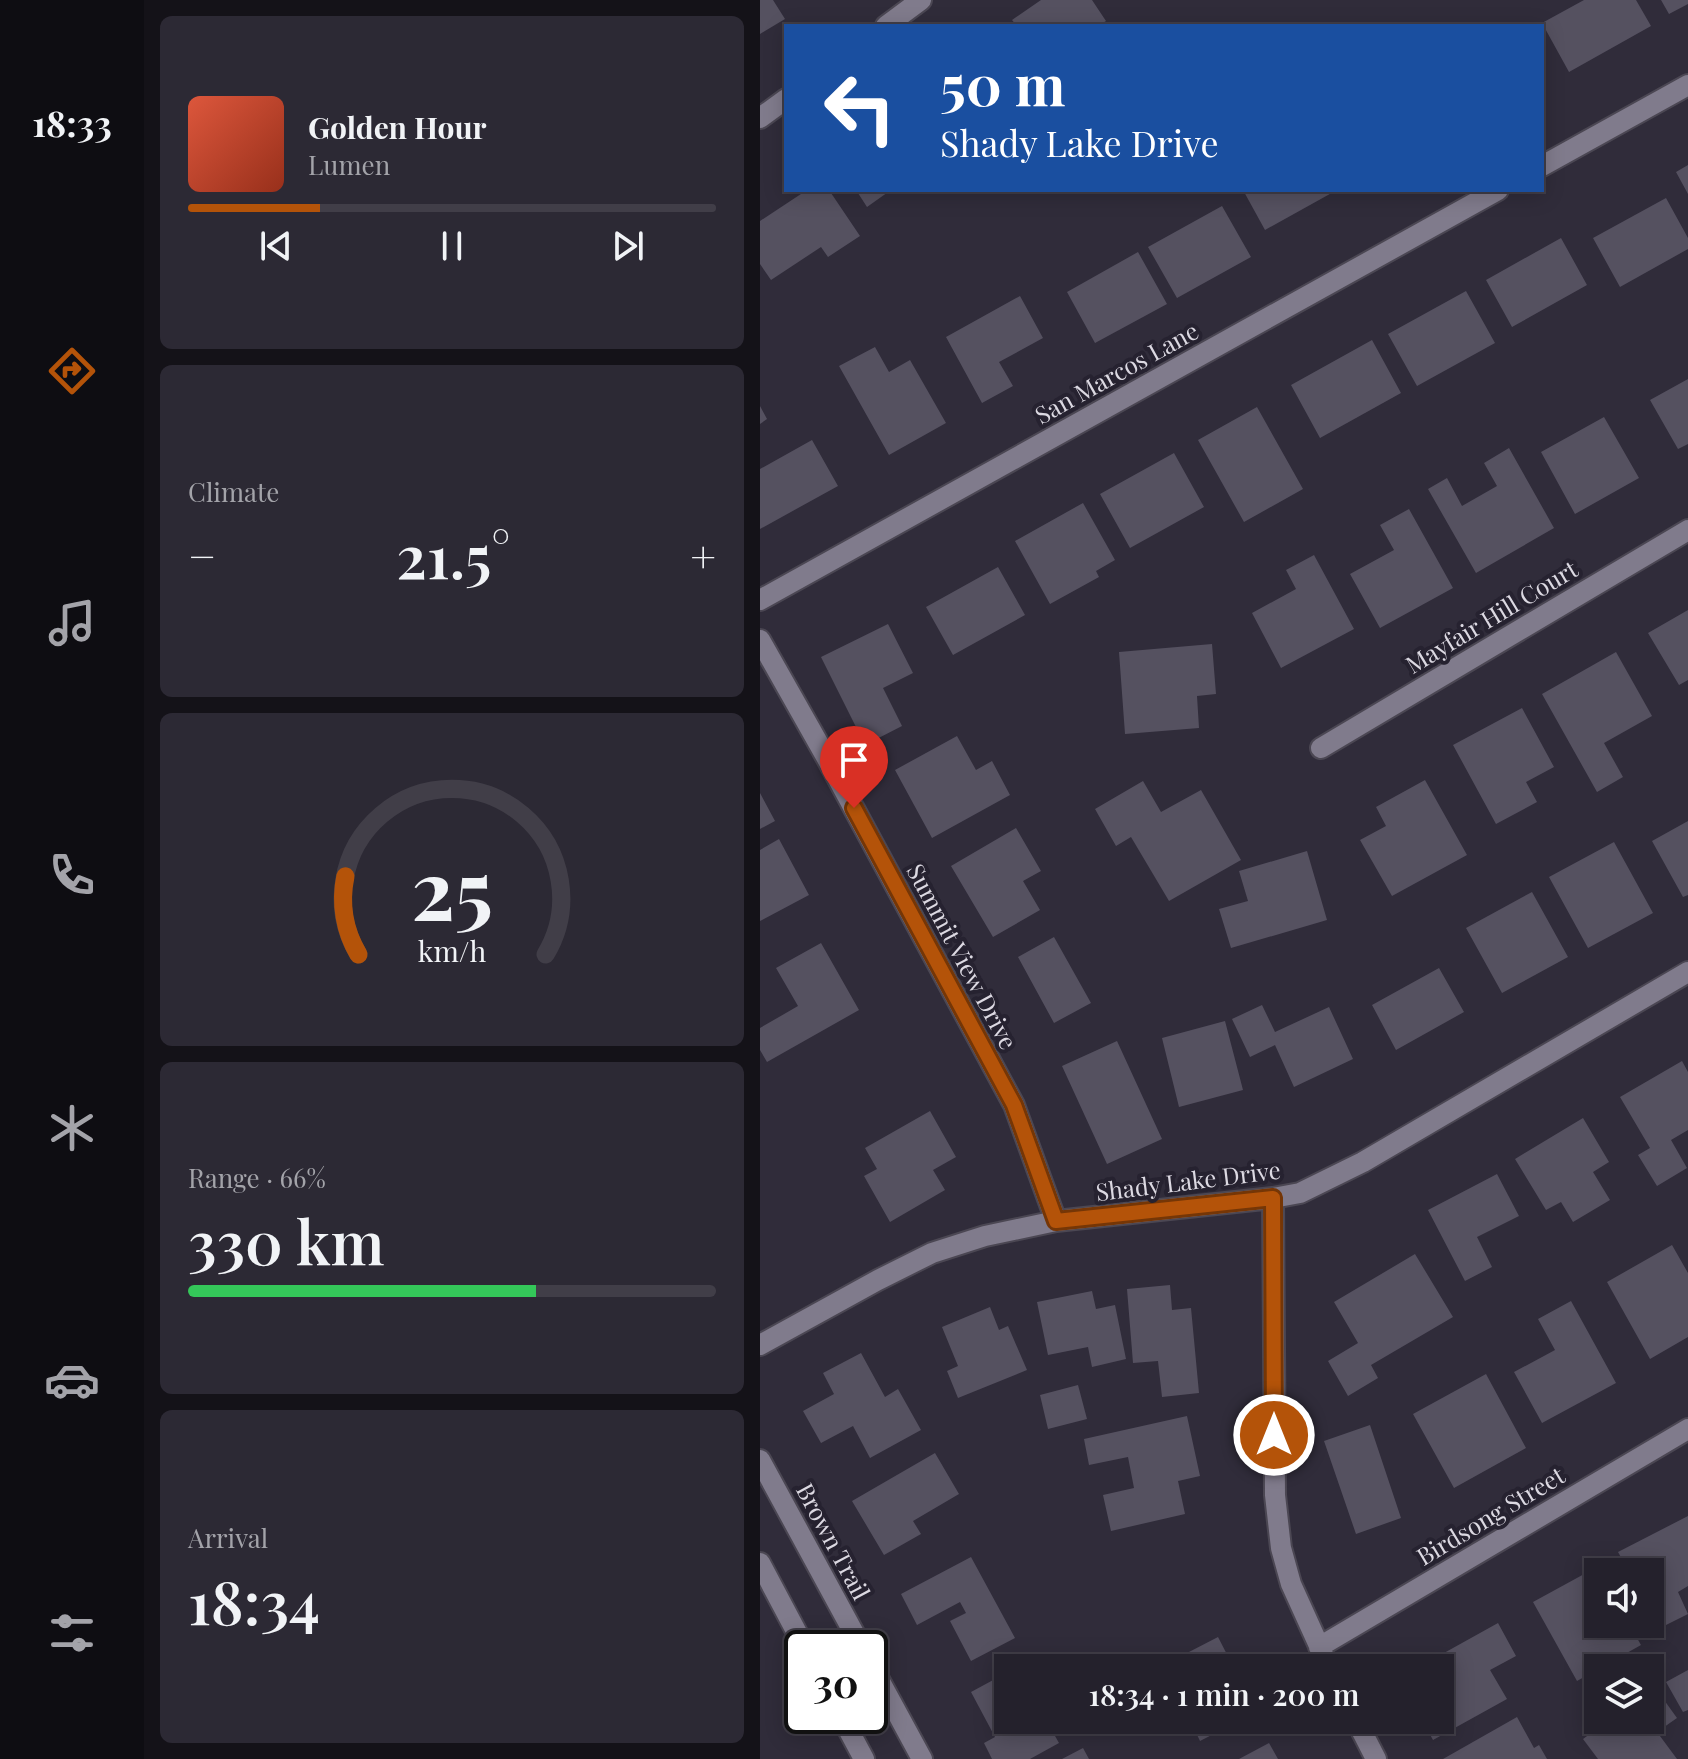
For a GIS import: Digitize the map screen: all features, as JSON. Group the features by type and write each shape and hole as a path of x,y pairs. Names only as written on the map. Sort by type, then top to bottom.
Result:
{"street":[{"path":"889,24 921,0"},
{"path":"1544,165 1688,85"},
{"path":"760,118 784,100"},
{"name":"San Marcos Lane","path":"760,600 1494,192"},
{"name":"Mayfair Hill Court","path":"1321,748 1688,530"},
{"name":"Summit View Drive","path":"760,640 1014,1105 1056,1221"},
{"name":"Shady Lake Drive","path":"760,1345 932,1253 985,1236 1056,1221 1300,1193 1363,1162 1688,972"},
{"path":"1273,1198 1275,1495 1281,1548 1291,1584 1322,1654"},
{"name":"Birdsong Street","path":"1319,1647 1688,1429"},
{"name":"Brown Trail","path":"760,1460 852,1630"},
{"path":"760,1563 795,1630"},
{"path":"888,1696 922,1759"},
{"path":"851,1734 864,1759"},
{"path":"1363,1734 1376,1759"}],"building":[{"path":"760,0 773,0 785,19 760,34"},
{"path":"1041,0 1092,0 1106,21 1101,24 1015,24 1012,20"},
{"path":"1584,0 1636,0 1651,26 1569,72 1542,23"},
{"path":"1661,0 1688,0 1688,4 1669,14"},
{"path":"1688,165 1688,194 1676,172"},
{"path":"804,192 830,192 860,236 828,257 821,247 771,280 760,264 760,221"},
{"path":"857,192 888,192 867,207"},
{"path":"1244,192 1333,192 1265,230"},
{"path":"1666,198 1688,238 1688,249 1620,287 1593,238"},
{"path":"1222,206 1251,257 1177,298 1148,247"},
{"path":"1561,238 1587,285 1512,327 1486,280"},
{"path":"1138,252 1167,304 1095,343 1067,292"},
{"path":"1466,291 1495,343 1417,386 1388,334"},
{"path":"1020,296 1043,338 999,362 1013,386 982,403 946,337"},
{"path":"1372,340 1401,393 1320,438 1291,385"},
{"path":"875,347 889,372 910,360 946,423 889,455 839,366"},
{"path":"1688,379 1688,444 1678,449 1650,400"},
{"path":"760,406 767,419 760,424"},
{"path":"1257,407 1303,489 1244,522 1198,440"},
{"path":"1604,417 1639,478 1575,514 1541,452"},
{"path":"812,440 838,486 760,529 760,469"},
{"path":"1509,448 1554,528 1476,573 1428,489 1447,478 1462,506 1497,486 1484,463"},
{"path":"1174,453 1204,507 1130,548 1100,494"},
{"path":"1083,503 1115,560 1096,571 1099,577 1050,604 1015,541"},
{"path":"1409,509 1453,588 1380,628 1350,574 1394,550 1380,525"},
{"path":"1314,555 1354,629 1281,668 1252,613 1296,589 1286,570"},
{"path":"998,567 1025,615 953,655 926,607"},
{"path":"1688,610 1688,680 1679,685 1648,633"},
{"path":"888,624 913,673 883,688 902,726 865,745 821,657"},
{"path":"1212,644 1216,694 1197,696 1199,728 1125,734 1119,652"},
{"path":"1616,652 1652,716 1604,743 1623,777 1597,792 1542,694"},
{"path":"1522,708 1554,767 1526,782 1537,802 1496,824 1453,745"},
{"path":"957,736 976,770 992,761 1010,795 932,838 895,770"},
{"path":"1425,780 1467,855 1392,896 1360,840 1386,826 1376,807"},
{"path":"1143,781 1161,812 1201,790 1241,860 1169,901 1131,837 1116,846 1095,809"},
{"path":"760,793 775,821 760,829"},
{"path":"1688,821 1688,895 1683,897 1652,841"},
{"path":"1016,828 1041,871 1023,881 1040,910 993,937 951,866"},
{"path":"779,839 809,895 760,921 760,850"},
{"path":"1614,842 1653,913 1588,948 1549,877"},
{"path":"1307,851 1327,920 1231,948 1219,909 1248,901 1239,871"},
{"path":"1532,892 1568,957 1502,993 1466,928"},
{"path":"1054,937 1091,1003 1054,1023 1018,957"},
{"path":"821,943 859,1010 767,1062 760,1050 760,1028 798,1006 776,968"},
{"path":"1439,968 1464,1012 1396,1050 1372,1005"},
{"path":"1262,1005 1275,1032 1329,1007 1353,1059 1294,1087 1275,1045 1250,1057 1232,1019"},
{"path":"1225,1021 1243,1090 1179,1107 1162,1038"},
{"path":"1117,1041 1162,1139 1107,1164 1062,1066"},
{"path":"1682,1061 1688,1072 1688,1130 1671,1140 1687,1168 1657,1186 1638,1155 1650,1148 1620,1097"},
{"path":"930,1111 956,1157 933,1170 945,1190 890,1222 864,1176 877,1169 865,1148"},
{"path":"1583,1118 1609,1162 1593,1172 1610,1200 1573,1222 1561,1202 1546,1210 1515,1159"},
{"path":"1497,1174 1519,1216 1477,1237 1492,1267 1465,1281 1428,1210"},
{"path":"1672,1245 1688,1273 1688,1337 1650,1359 1607,1282"},
{"path":"1415,1254 1453,1317 1371,1365 1378,1378 1348,1396 1328,1361 1358,1343 1334,1302"},
{"path":"1170,1285 1172,1310 1191,1308 1199,1393 1162,1397 1158,1361 1133,1363 1127,1289"},
{"path":"1092,1291 1096,1309 1115,1305 1126,1359 1092,1367 1088,1347 1048,1355 1037,1302"},
{"path":"1571,1301 1616,1383 1542,1423 1514,1372 1555,1350 1538,1319"},
{"path":"990,1307 999,1330 1008,1326 1027,1370 958,1398 947,1371 958,1366 942,1327"},
{"path":"861,1353 885,1397 898,1389 921,1430 870,1458 853,1426 821,1443 803,1411 834,1394 823,1373"},
{"path":"1486,1374 1526,1448 1454,1488 1413,1414"},
{"path":"1078,1385 1087,1419 1048,1429 1040,1395"},
{"path":"1187,1416 1200,1476 1178,1481 1185,1514 1111,1531 1103,1495 1134,1488 1128,1457 1089,1465 1084,1439"},
{"path":"1370,1425 1401,1518 1356,1534 1324,1441"},
{"path":"935,1453 959,1494 913,1521 921,1534 884,1555 852,1501"},
{"path":"1688,1516 1688,1586 1678,1592 1688,1614 1664,1626 1664,1558 1621,1558 1618,1552"},
{"path":"971,1557 1015,1638 971,1661 950,1621 966,1613 960,1602 917,1625 901,1594"},
{"path":"1584,1574 1584,1638 1637,1638 1641,1645 1625,1654 1584,1654 1584,1677 1577,1681 1533,1602"},
{"path":"1498,1623 1516,1656 1490,1670 1507,1699 1454,1728 1454,1654 1442,1654"},
{"path":"1218,1637 1227,1654 1185,1654"},
{"path":"1688,1670 1688,1710 1683,1712 1666,1682"},
{"path":"994,1680 994,1734 1054,1734 1059,1743 1030,1759 992,1759 984,1743 995,1737 971,1692"},
{"path":"1664,1700 1677,1718 1664,1727"},
{"path":"1517,1717 1534,1748 1539,1745 1547,1759 1443,1759"},
{"path":"1197,1734 1214,1734 1200,1741"},
{"path":"1430,1734 1444,1734 1433,1740"},
{"path":"1590,1734 1658,1734 1677,1759 1598,1759 1583,1739"},
{"path":"1269,1743 1278,1759 1239,1759"},
{"path":"1083,1748 1089,1759 1062,1759"}],"route":[{"path":"854,808 1014,1105 1056,1221 1273,1198 1274,1435"}]}
